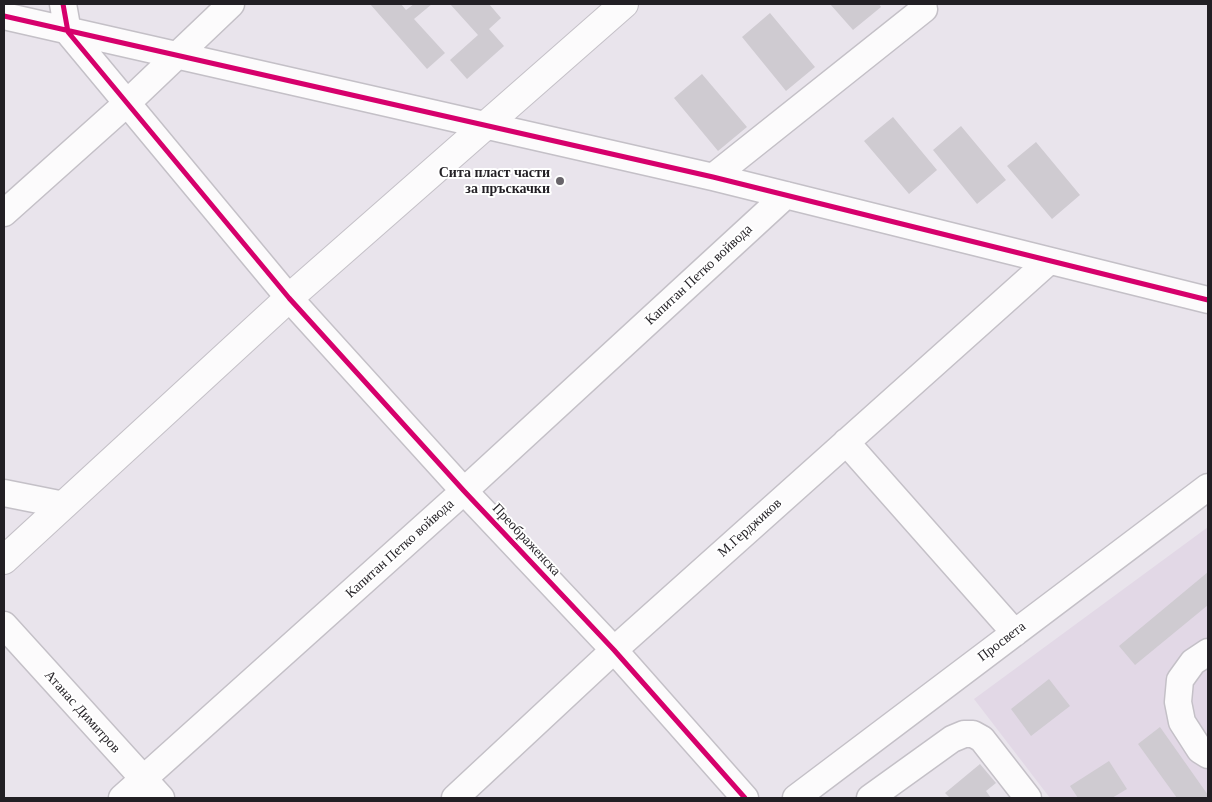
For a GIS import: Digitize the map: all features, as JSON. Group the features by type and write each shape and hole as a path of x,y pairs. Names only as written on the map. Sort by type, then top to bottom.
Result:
{"main road":[{"path":"4,560 289,298 624,4"}],"street":[{"path":"63,4 68,32"},
{"path":"4,213 126,104 231,4"},
{"path":"713,177 924,10"},
{"path":"4,16 786,194 1048,262 1208,300"},
{"name":"Преображенска","path":"68,32 289,298 464,491 614,650 745,798"},
{"name":"Капитан Петко войвода","path":"122,798 464,491 786,194"},
{"name":"М.Герджиков","path":"455,798 614,650 1048,262"},
{"path":"846,442 1015,633"},
{"name":"Просвета","path":"796,798 1208,487"},
{"path":"4,493 64,505"},
{"name":"Атанас Димитров","path":"4,625 161,798"},
{"path":"1208,652 1193,662 1180,680 1178,702 1182,722 1200,750 1208,755"},
{"path":"870,798 952,739 964,734 974,734 982,740 1028,798"}],"shaded area":[{"path":"1208,527 1208,798 1050,798 974,699"}],"building":[{"path":"370,4 401,4 406,10 414,4 432,4 414,19 445,53 427,69"},
{"path":"450,4 489,4 501,18 489,29 504,46 467,79 450,60 478,35"},
{"path":"830,4 879,4 881,7 853,30"},
{"path":"770,13 815,67 786,91 742,37"},
{"path":"702,74 747,127 718,151 674,98"},
{"path":"893,117 937,170 909,194 864,141"},
{"path":"961,126 1006,180 977,204 933,150"},
{"path":"1036,142 1080,195 1052,219 1007,166"},
{"path":"1208,572 1208,605 1135,665 1119,646"},
{"path":"1049,679 1070,706 1031,736 1011,709"},
{"path":"1160,727 1208,795 1208,798 1177,798 1138,744"},
{"path":"1109,761 1127,789 1112,798 1078,798 1070,786"},
{"path":"980,764 996,783 986,791 991,798 950,798 945,793"}],"cycle path":[{"path":"63,4 68,32 289,298 464,491 614,650 745,798"},
{"path":"4,16 713,177 1208,300"}],"place":[{"name":"Сита пласт части за пръскачки","path":"560,181"}]}
